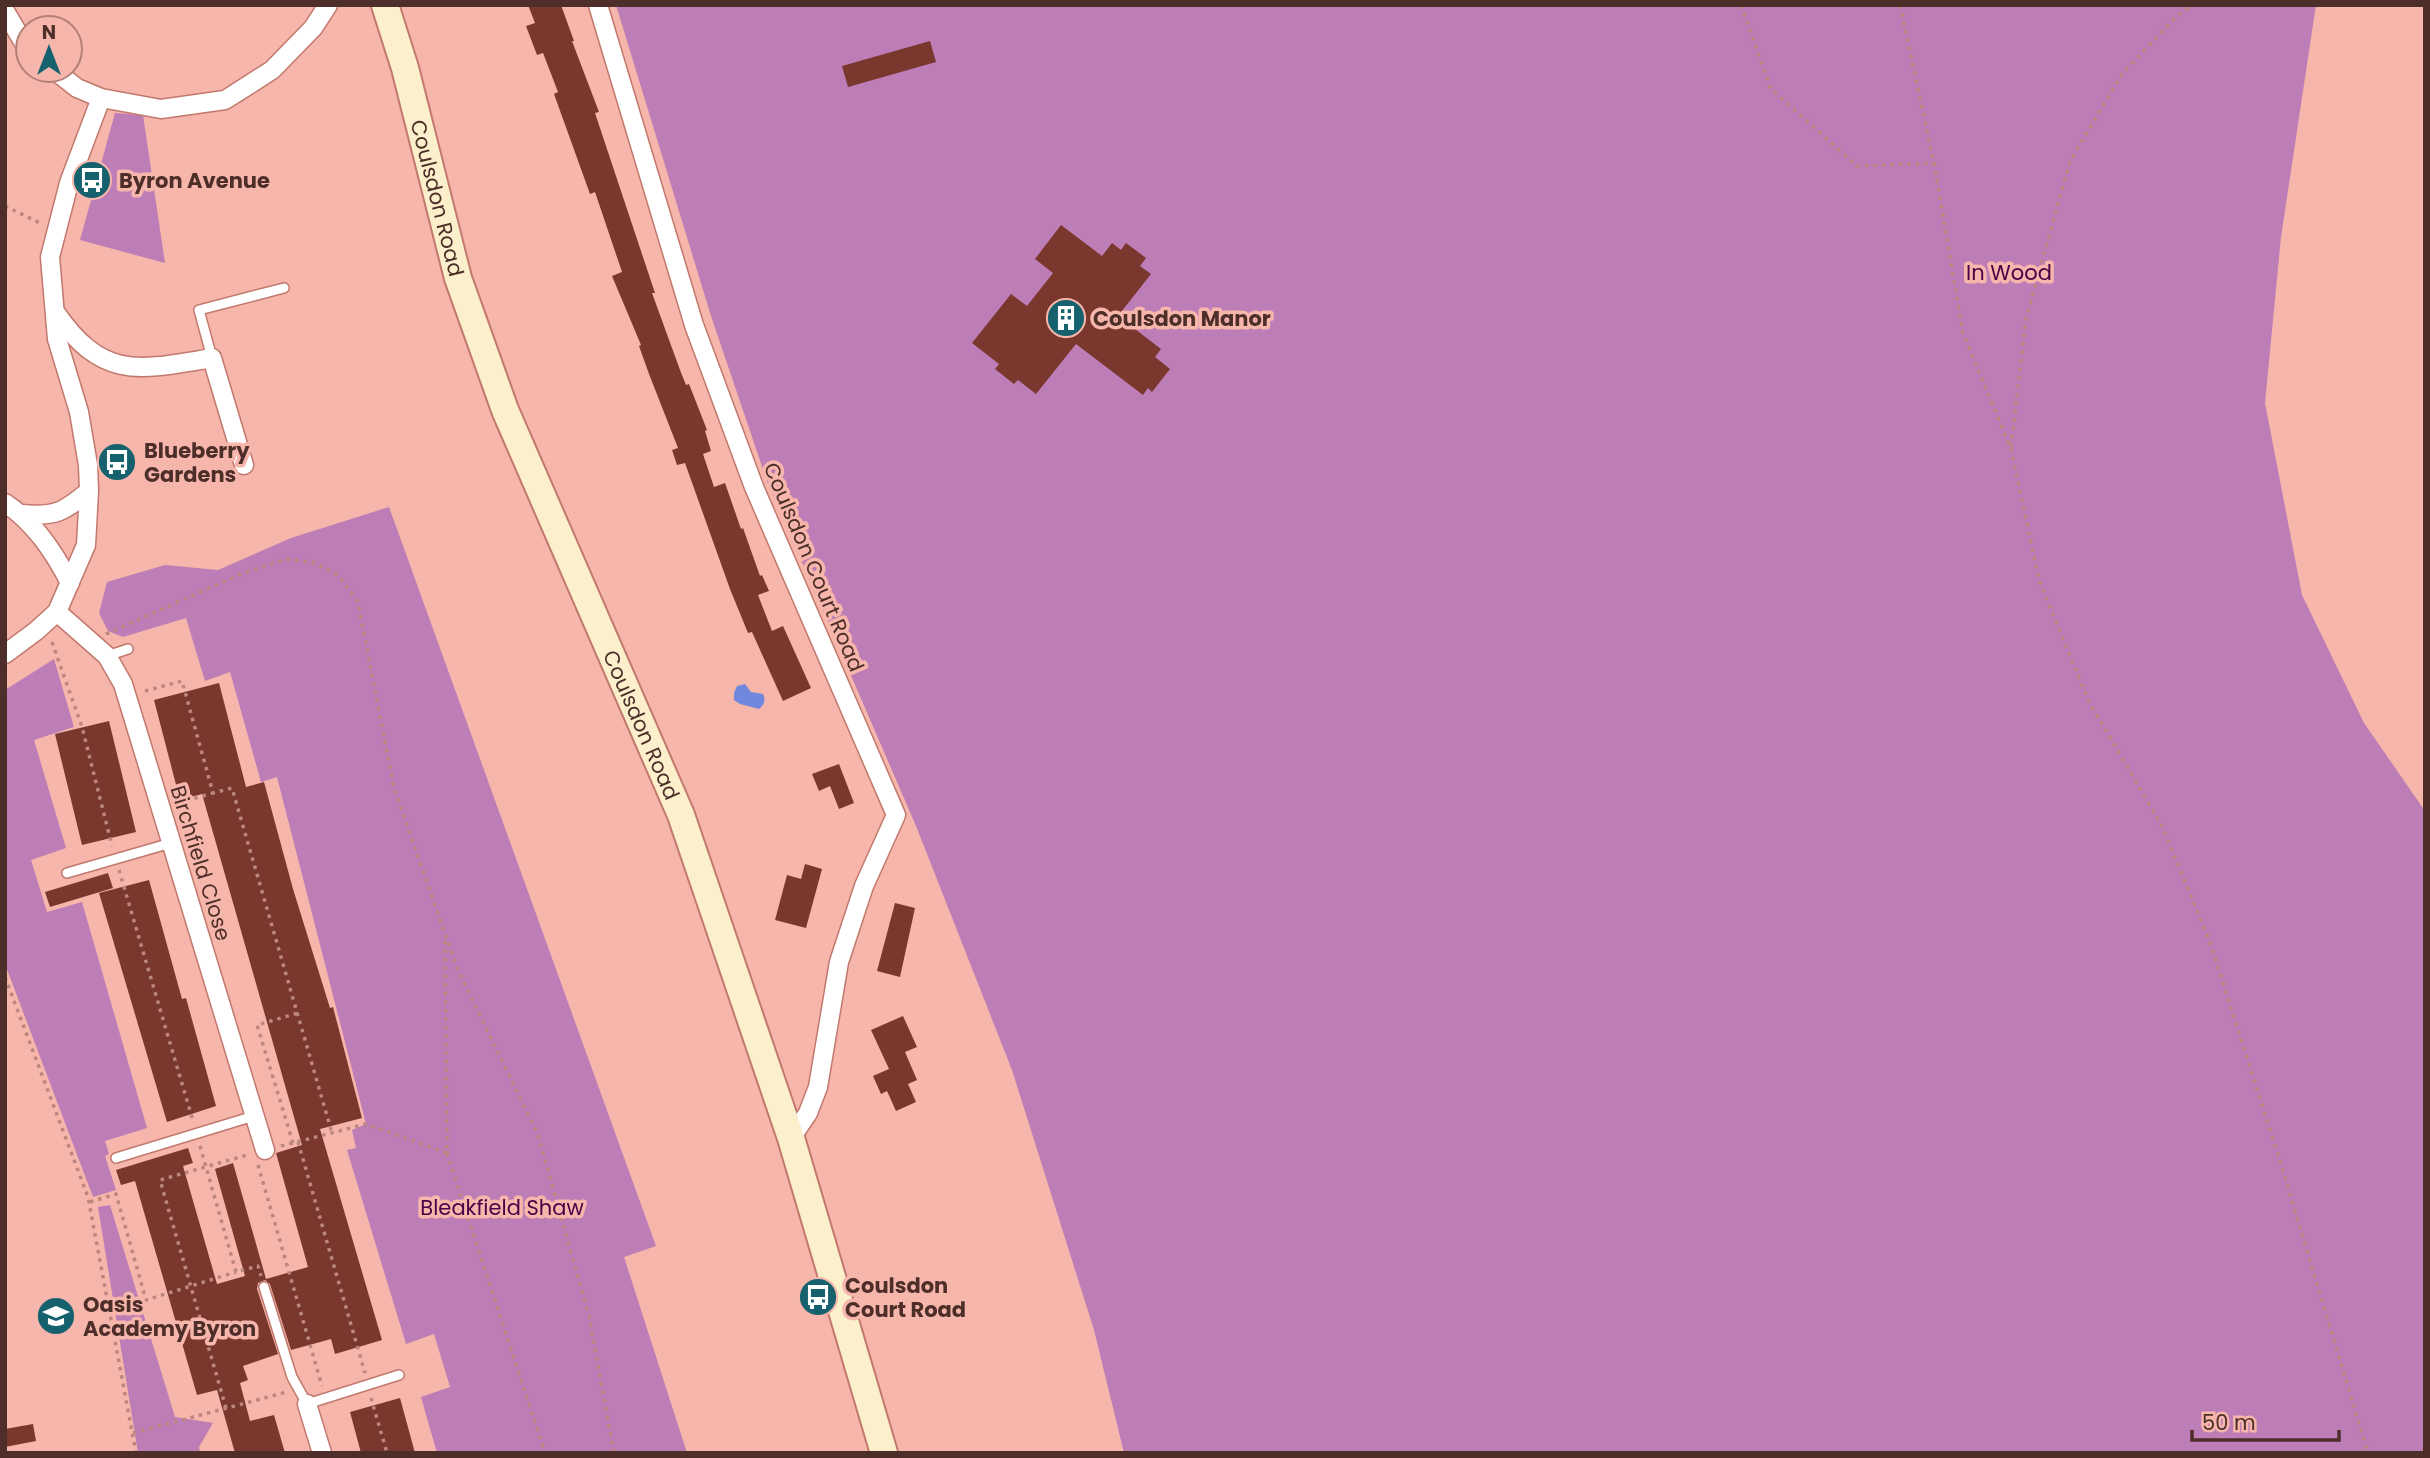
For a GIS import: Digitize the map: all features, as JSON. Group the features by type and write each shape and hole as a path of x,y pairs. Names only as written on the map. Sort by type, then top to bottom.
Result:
{"main road":[{"name":"Coulsdon Road","path":"385,5 405,68 458,278 505,410 681,815 791,1138 884,1453"}],"street":[{"path":"71,84 101,98 161,108 225,100 272,70 313,28 328,5"},
{"name":"Coulsdon Court Road","path":"598,5 694,325 754,487 896,815 863,886 839,962 818,1087 808,1113 791,1138"},
{"path":"5,11 14,26"},
{"path":"5,654 51,618 86,545 88,464 79,412 57,338 50,257 69,183 101,98"},
{"path":"55,312 72,336 121,367 151,368 212,358 244,465"},
{"path":"22,514 48,516 67,509 89,491"},
{"path":"5,503 22,514 55,553 70,583"},
{"name":"Birchfield Close","path":"51,618 107,656 123,684 265,1150"},
{"path":"303,1396 322,1453"}],"lane":[{"path":"212,358 199,310 284,288"},
{"path":"107,656 128,649"},
{"path":"67,873 171,843"},
{"path":"116,1158 254,1116"},
{"path":"264,1287 292,1377 303,1396 326,1398 399,1375"}],"path":[{"path":"1741,5 1771,89 1857,166 1934,163"},
{"path":"1900,5 1934,163 1963,333 2011,449 2039,580 2089,702 2161,824 2210,943 2280,1161 2368,1453"},
{"path":"2011,449 2026,318 2070,161 2122,74 2178,15 2193,5"},
{"path":"5,206 57,231"},
{"path":"108,631 241,574 286,559 312,562 338,575 358,602 394,788 457,968 538,1135 589,1316 614,1453"},
{"path":"51,618 116,859 236,1272"},
{"path":"137,693 182,681 213,793"},
{"path":"161,808 232,788 332,1133"},
{"path":"445,933 447,1153 545,1453"},
{"path":"5,977 89,1203 136,1453"},
{"path":"298,1013 257,1025 387,1453"},
{"path":"265,1150 366,1124 447,1153"},
{"path":"226,1408 160,1180 254,1153 326,1398"},
{"path":"89,1203 116,1194 146,1300 258,1266 264,1287"},
{"path":"133,1433 226,1408 303,1396"}],"green space":[{"name":"In Wood","path":"616,5 2316,5 2281,237 2265,403 2302,595 2364,723 2425,811 2425,1453 1124,1453 1094,1330 1012,1070 916,826 767,481 711,316"},
{"path":"115,113 143,115 165,263 80,240"},
{"name":"Bleakfield Shaw","path":"389,507 656,1246 624,1257 687,1453 437,1453 421,1397 450,1387 434,1334 406,1344 347,1150 356,1148 352,1130 366,1124 277,777 261,782 230,672 205,681 186,618 123,637 108,631 99,613 107,582 165,565 218,570 291,538"},
{"path":"54,659 74,727 34,740 66,848 31,860 47,912 82,902 147,1128 105,1141 109,1154 105,1156 116,1190 93,1197 5,964 5,690"},
{"path":"110,1205 175,1417 213,1423 199,1447 200,1453 138,1453 98,1207"}],"water":[{"path":"745,684 751,692 763,694 764,702 759,709 734,700 737,686"}],"building":[{"path":"528,5 561,5 599,112 595,113 655,293 652,293 686,385 689,384 707,430 705,431 711,451 703,454 714,487 725,483 760,576 762,575 769,591 758,595 772,631 783,626 811,688 783,701 752,632 748,633 685,463 677,465 672,450 678,448 649,374 639,346 641,345 612,276 622,272 595,192 590,194 554,94 558,92 543,53 537,55 526,26 535,23"},
{"path":"930,41 936,62 848,87 842,66"},
{"name":"Coulsdon Manor","path":"1061,225 1102,256 1112,243 1121,250 1126,243 1146,258 1140,266 1151,274 1118,316 1161,349 1155,357 1170,369 1152,392 1148,388 1143,395 1076,344 1036,394 1018,380 1014,384 995,369 999,364 972,343 1011,294 1027,306 1053,273 1035,259"},
{"path":"219,683 246,787 264,782 293,889 330,1008 333,1007 362,1118 320,1129 382,1340 335,1354 331,1339 291,1350 270,1284 265,1280 258,1283 257,1289 278,1354 243,1366 248,1380 240,1383 250,1421 274,1415 285,1453 235,1453 217,1390 197,1395 135,1181 121,1185 116,1170 188,1148 193,1163 183,1166 217,1284 245,1276 215,1169 233,1163 266,1279 308,1267 276,1153 302,1145 202,794 180,800 154,700"},
{"path":"109,721 136,832 82,845 55,734"},
{"path":"839,764 854,803 839,809 830,786 819,791 812,774"},
{"path":"805,864 822,869 806,928 775,920 787,875 801,879"},
{"path":"108,873 113,888 50,907 45,892"},
{"path":"149,880 182,999 186,998 216,1106 167,1122 99,893"},
{"path":"895,903 915,908 900,977 877,971"},
{"path":"903,1016 917,1047 905,1052 917,1080 908,1084 916,1102 896,1111 887,1091 881,1094 873,1076 889,1069 871,1030"},
{"path":"400,1398 415,1453 361,1453 350,1412"},
{"path":"33,1424 36,1441 5,1447 5,1429"}],"place":[{"name":"Byron Avenue","path":"92,180"},
{"name":"Coulsdon Manor","path":"1066,318"},
{"name":"Blueberry Gardens","path":"117,462"},
{"name":"Coulsdon Court Road","path":"818,1297"},
{"name":"Oasis Academy Byron","path":"56,1316"}]}
